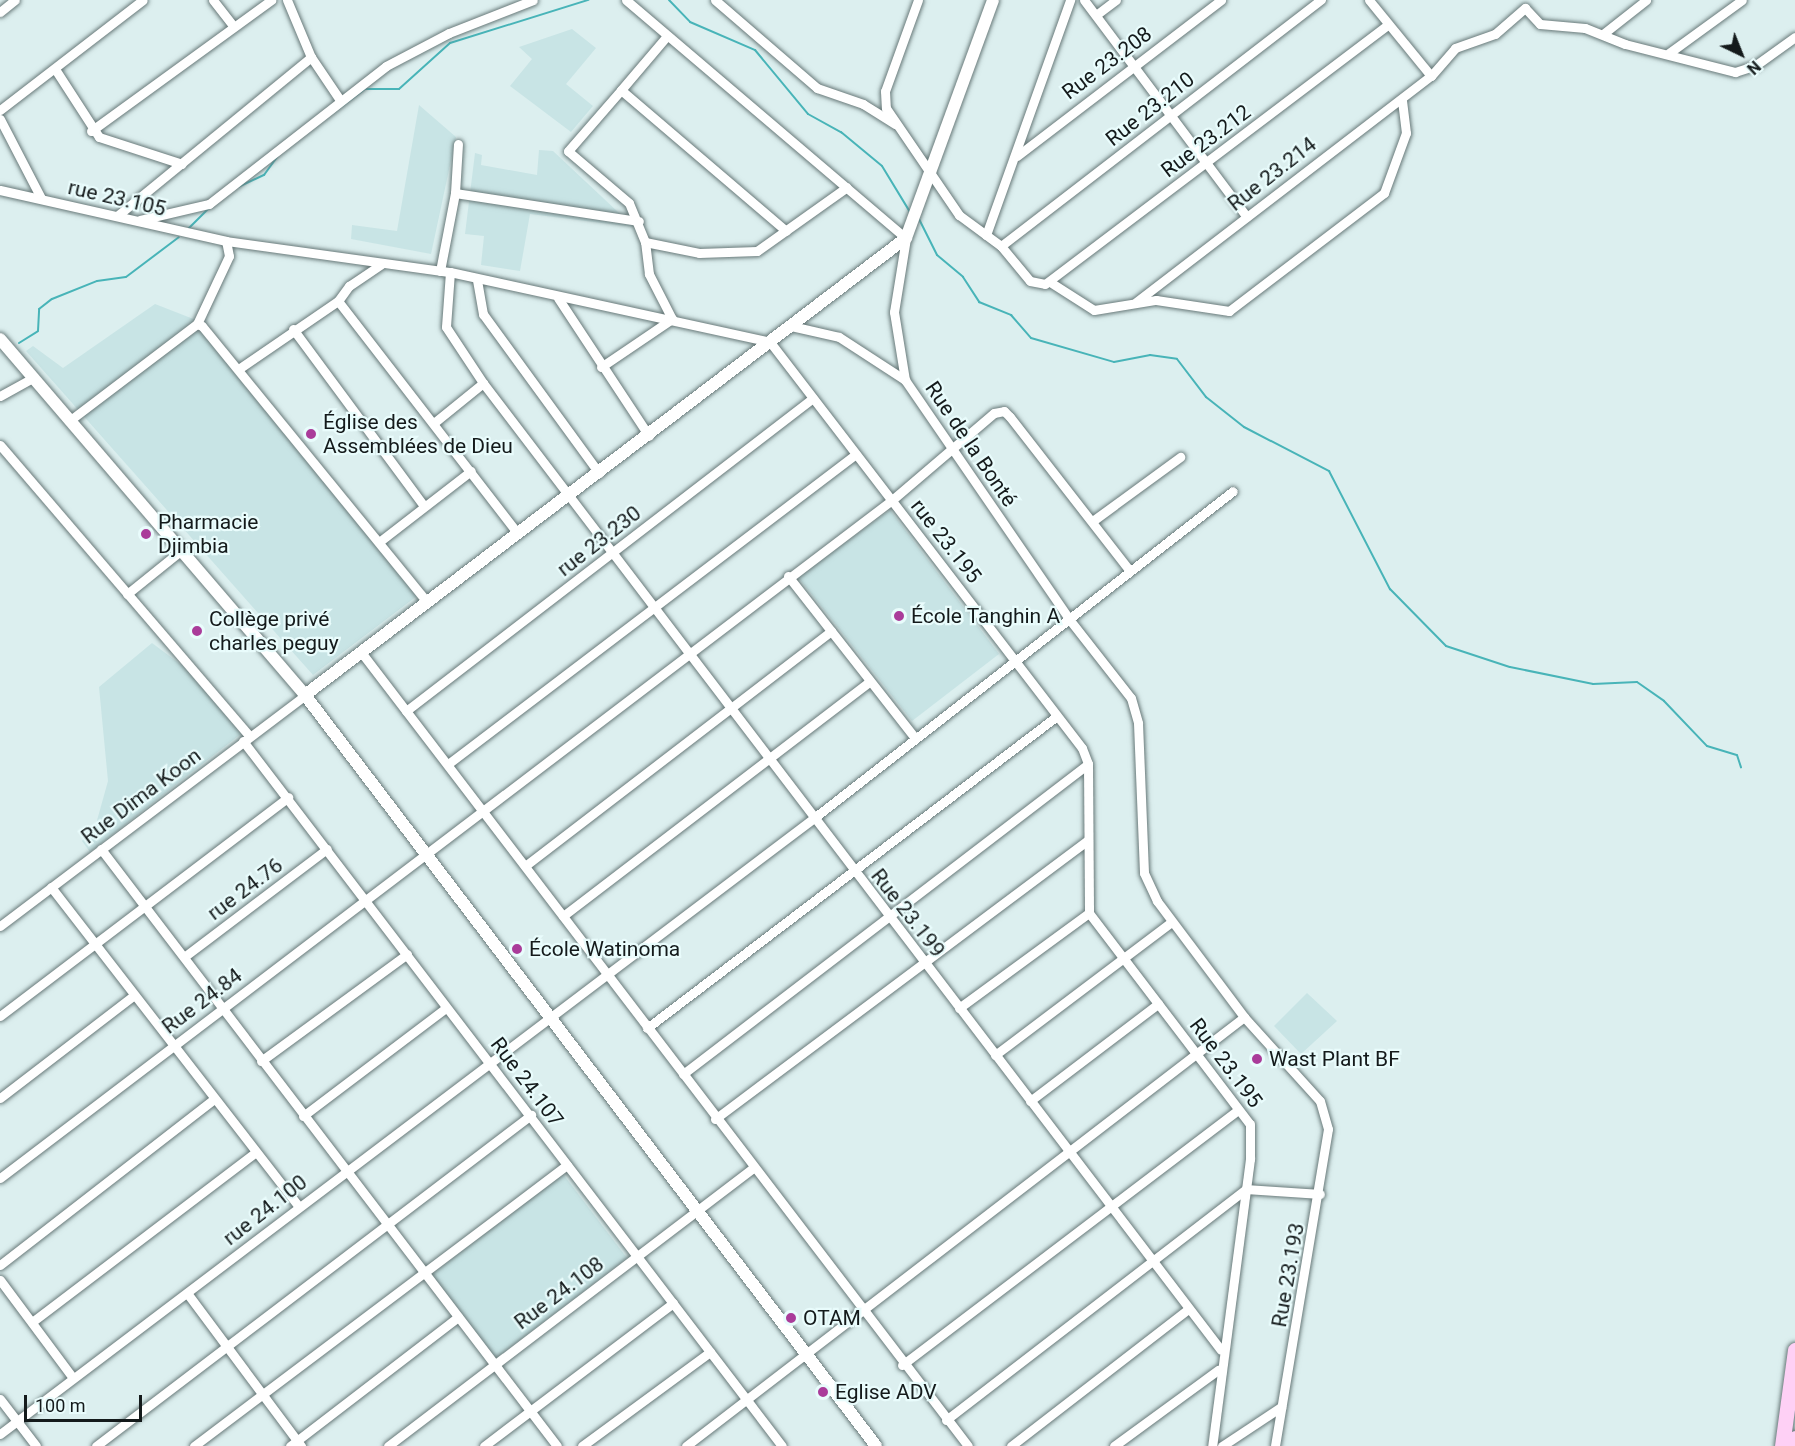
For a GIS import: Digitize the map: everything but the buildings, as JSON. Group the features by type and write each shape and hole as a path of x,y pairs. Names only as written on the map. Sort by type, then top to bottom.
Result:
{"main road":[{"path":"1782,1446 1795,1350"},
{"path":"1794,1446 1795,1438"}],"street":[{"path":"0,12 15,0"},
{"path":"0,110 144,0"},
{"path":"213,0 232,26"},
{"path":"91,131 232,26 271,0"},
{"path":"287,0 311,57 340,100"},
{"path":"135,221 209,204 386,66 449,33 533,0"},
{"path":"305,694 649,436 909,235 847,187 626,0"},
{"path":"715,0 818,88 863,104 899,127"},
{"path":"918,0 885,91 884,102 959,215 1001,246 1030,281 1047,283 1094,310 1136,302 1229,311 1337,231 1388,186 1406,132 1402,99"},
{"name":"Rue de la Bonté","path":"993,0 925,197 909,235 894,312 905,380 951,452 1136,710 1144,873 1170,923 1244,1017 1304,1079 1323,1110"},
{"path":"986,235 1017,156 1070,0"},
{"path":"1084,0 1135,64 1247,217"},
{"path":"1096,15 1116,0"},
{"name":"Rue 23.208","path":"1017,156 1221,0"},
{"name":"Rue 23.210","path":"1001,246 1321,0"},
{"path":"1369,0 1431,76"},
{"name":"Rue 23.214","path":"1136,302 1431,76 1455,48 1495,34 1532,0"},
{"path":"1603,34 1646,0"},
{"path":"1669,53 1742,0"},
{"path":"1525,8 1540,24 1603,34 1735,72 1756,65 1795,37"},
{"name":"Rue 23.212","path":"1047,283 1388,25"},
{"path":"601,367 672,319 649,274 645,243 639,221 619,191 568,150 667,36"},
{"path":"117,216 311,57"},
{"path":"55,69 91,131 182,164"},
{"path":"621,90 786,231"},
{"path":"0,119 41,198"},
{"name":"Rue 23.199","path":"458,144 445,272 446,327 483,383 567,497 1151,1259 1187,1310 1221,1350"},
{"path":"645,243 699,253 750,252 786,231 847,187"},
{"name":"rue 23.105","path":"0,190 226,241 445,272 558,298 672,319 770,342"},
{"path":"454,193 639,221"},
{"path":"69,421 196,324 229,256 226,241"},
{"path":"240,368 293,329 338,301 349,286 381,264"},
{"path":"477,280 483,314 599,473"},
{"path":"558,298 601,367 649,436"},
{"path":"338,301 435,422 518,534"},
{"path":"196,324 209,330 427,602"},
{"path":"791,326 839,337 905,380"},
{"path":"293,329 424,506"},
{"path":"0,339 179,552 305,694 551,1012 876,1446"},
{"name":"rue 23.195","path":"770,342 1057,716 1088,764"},
{"path":"1,394 32,378"},
{"path":"435,422 483,383"},
{"name":"rue 23.230","path":"406,711 813,398"},
{"name":"Rue 24.84","path":"0,1178 366,899 483,813 788,576 892,500 994,413 1004,411 1094,520"},
{"name":"Rue 24.107","path":"0,445 246,738 446,1008 490,1061 782,1446"},
{"path":"448,764 856,454"},
{"path":"1129,570 1094,520 1180,458"},
{"path":"379,542 471,471"},
{"name":"rue 24.100","path":"0,1434 490,1061 551,1012 814,818 1233,491"},
{"path":"127,594 179,552"},
{"path":"788,576 915,738"},
{"path":"525,866 831,631"},
{"path":"361,652 861,1312 968,1446"},
{"path":"563,916 771,761 869,682"},
{"name":"Rue Dima Koon","path":"0,926 305,694"},
{"path":"647,1028 1057,716"},
{"path":"959,1008 1089,914 1088,764"},
{"path":"682,1074 1088,764"},
{"path":"0,1016 288,797"},
{"path":"716,1119 1088,840"},
{"path":"101,849 344,1171 425,1272 494,1366 557,1446"},
{"name":"rue 24.76","path":"184,957 327,849"},
{"path":"51,887 213,1100 298,1206"},
{"name":"Rue 23.195","path":"1089,914 1251,1128 1246,1190 1218,1370 1212,1446"},
{"path":"995,1055 1170,923"},
{"path":"261,1061 407,954"},
{"path":"0,1098 133,996"},
{"path":"1030,1101 1158,1004"},
{"path":"303,1116 446,1008"},
{"path":"686,1446 1244,1017"},
{"path":"0,1265 213,1100"},
{"path":"902,1365 1238,1110"},
{"name":"Rue 23.193","path":"1275,1446 1320,1194 1328,1129 1323,1110"},
{"path":"96,1446 531,1116"},
{"path":"32,1322 255,1153"},
{"path":"194,1446 567,1165"},
{"name":"Rue 24.108","path":"388,1446 752,1169"},
{"path":"946,1420 1151,1259 1246,1190 1320,1194"},
{"path":"0,1280 73,1378"},
{"path":"186,1293 263,1393 296,1444 458,1317"},
{"path":"484,1446 673,1303"},
{"path":"1011,1446 1187,1310"},
{"path":"582,1446 710,1352"},
{"path":"1114,1446 1218,1370"},
{"path":"0,1399 36,1446"},
{"path":"1222,1446 1281,1407"}],"shaded area":[{"path":"572,29 596,48 566,84 593,106 571,132 510,86 532,59 519,47"},
{"path":"419,105 456,137 431,254 351,239 352,225 397,231"},
{"path":"539,150 553,151 634,227 530,214 520,271 481,265 484,236 465,234 475,153 482,155 481,165 537,175"},
{"path":"155,304 196,320 417,596 313,675 26,351 33,346 63,368"},
{"name":"École Tanghin A","path":"890,510 999,654 912,721 798,577"},
{"path":"152,643 192,673 242,733 90,852 82,841 96,824 108,781 99,687"},
{"path":"1307,993 1337,1021 1301,1054 1274,1026"},
{"path":"563,1174 627,1258 495,1359 431,1275"}],"waterway":[{"path":"310,130 365,89 399,89 450,43 588,0"},
{"path":"669,0 690,22 755,50 808,114 841,132 882,166 910,212"},
{"path":"238,187 264,175 280,153"},
{"path":"189,228 209,208"},
{"path":"919,219 937,255 963,277 979,302 1011,315 1031,338 1114,362 1150,355 1177,359 1206,397 1244,427 1329,471 1390,589 1446,646 1510,667 1593,684 1637,682 1664,701 1707,746 1737,755 1741,767"},
{"path":"19,343 38,331 39,309 52,299 97,281 126,277 179,237"}],"place":[{"name":"Église des Assemblées de Dieu","path":"311,434"},
{"name":"Pharmacie Djimbia","path":"146,534"},
{"name":"École Tanghin A","path":"899,616"},
{"name":"Collège privé charles peguy","path":"197,631"},
{"name":"École Watinoma","path":"517,949"},
{"name":"Wast Plant BF","path":"1257,1059"},
{"name":"OTAM","path":"791,1318"},
{"name":"Eglise ADV","path":"823,1392"}]}
